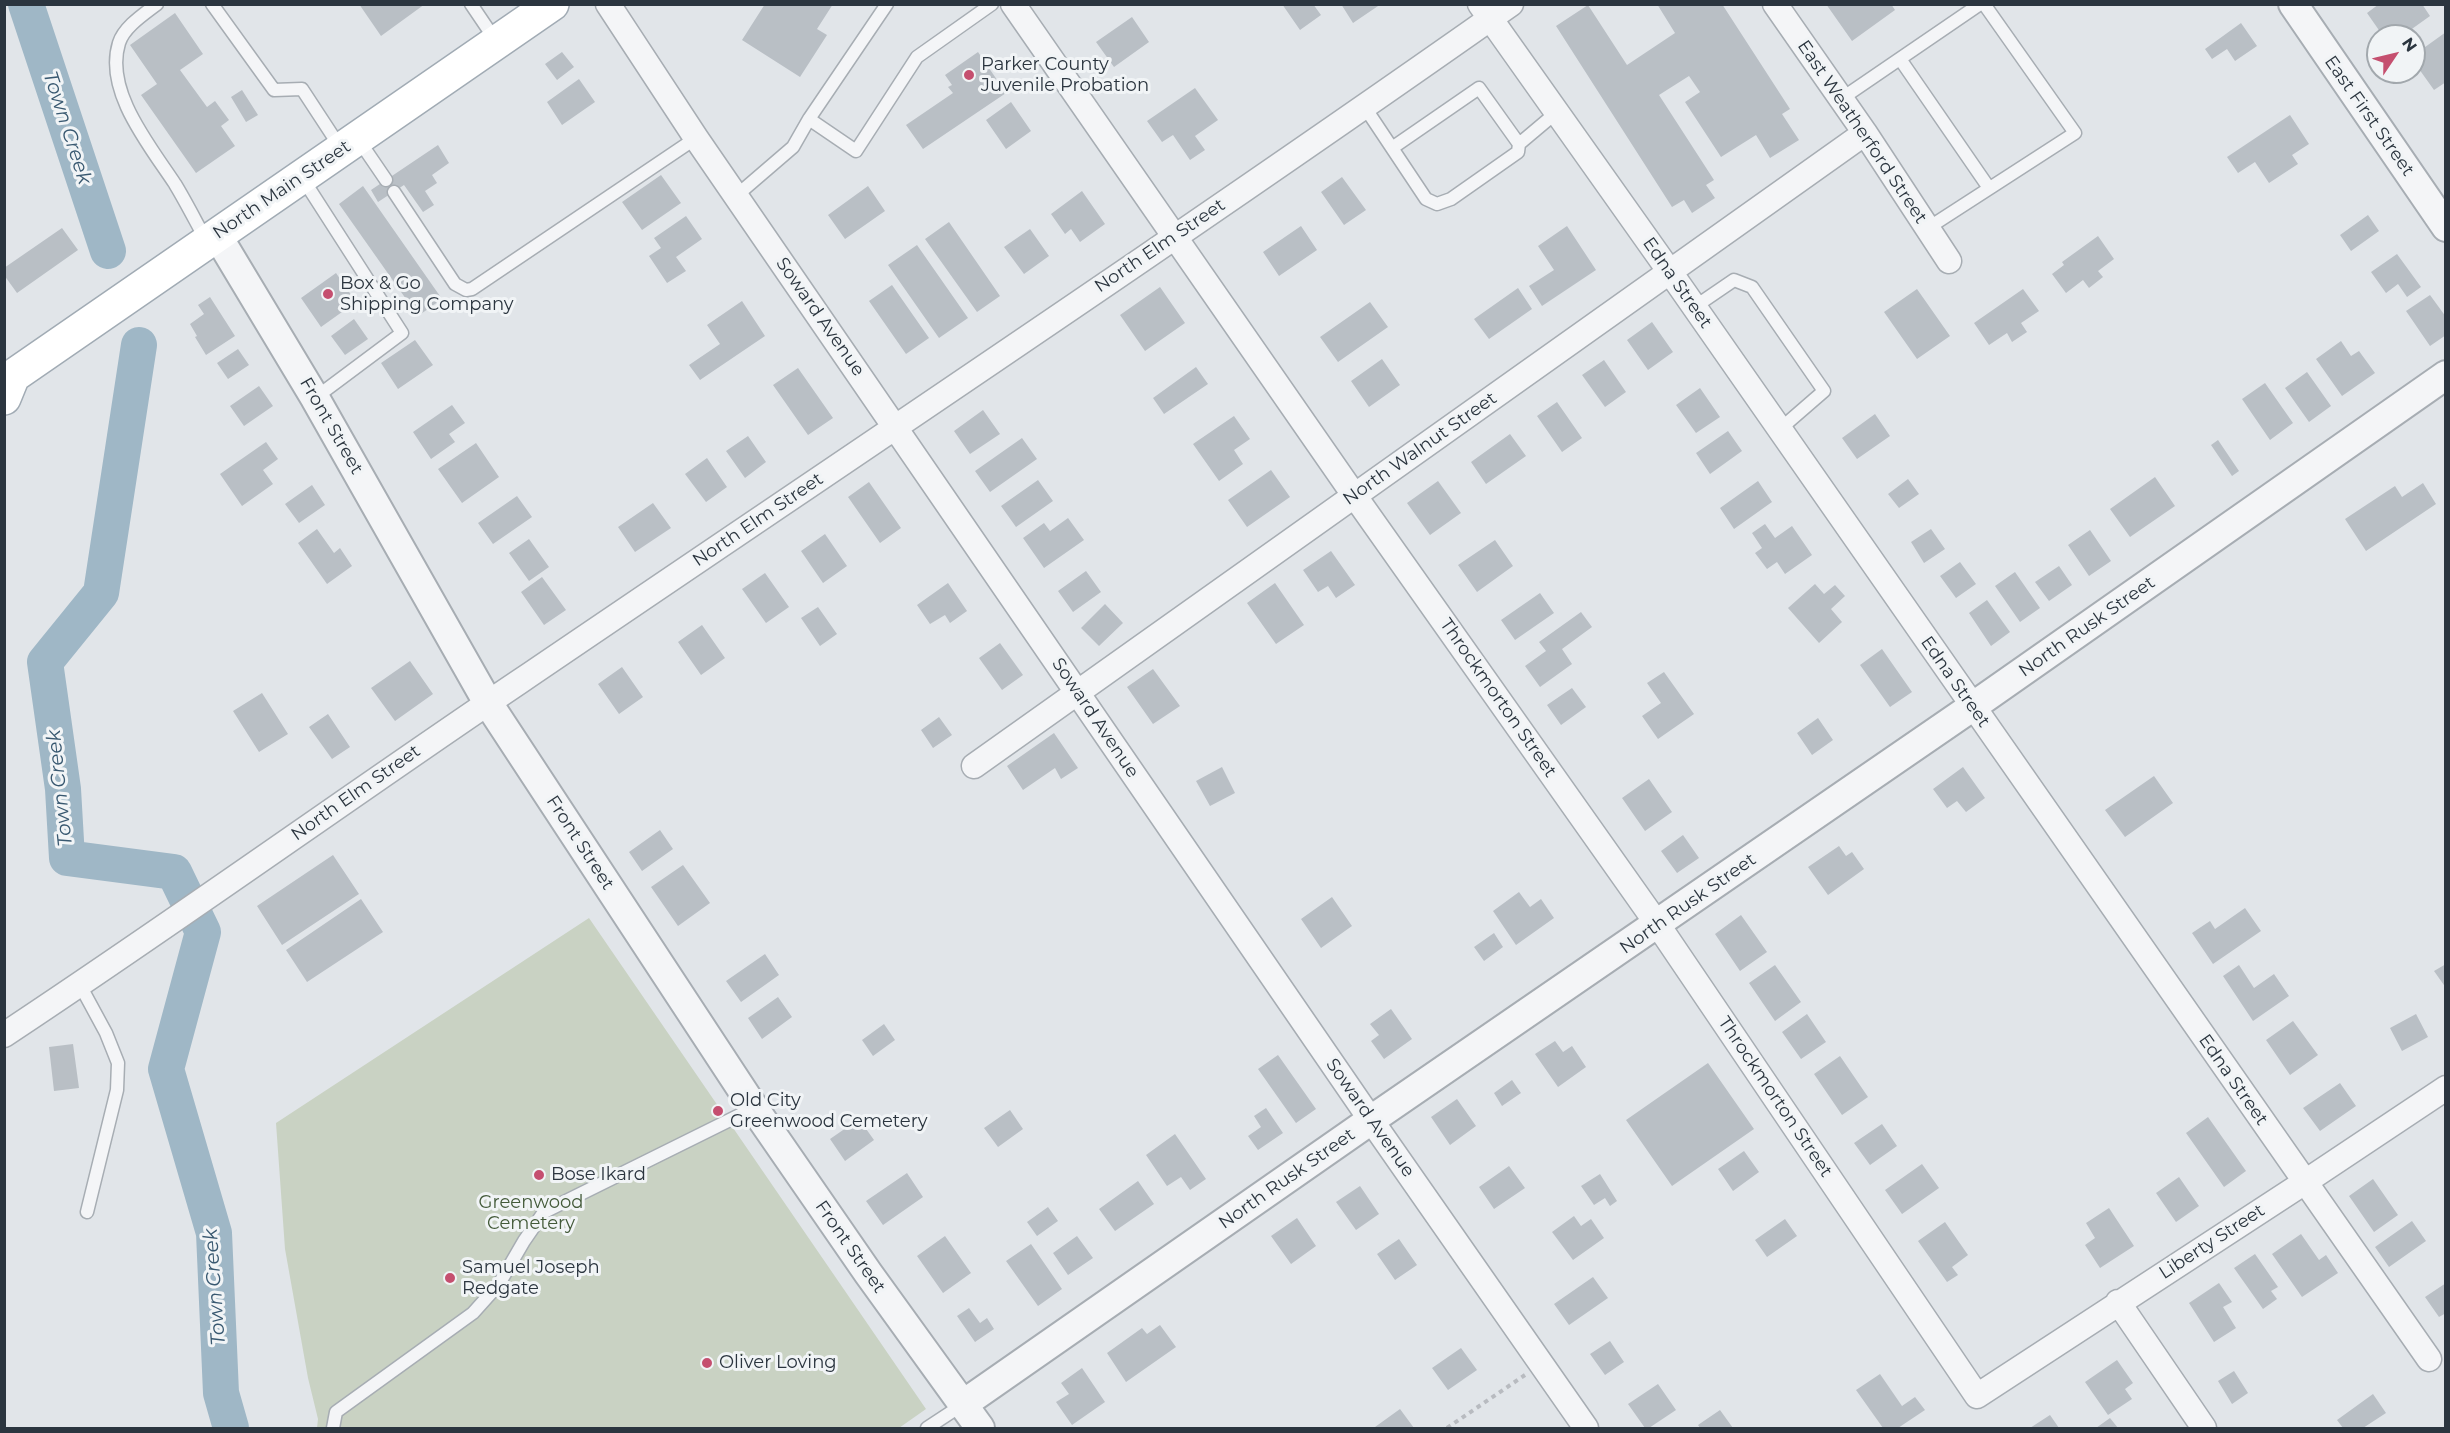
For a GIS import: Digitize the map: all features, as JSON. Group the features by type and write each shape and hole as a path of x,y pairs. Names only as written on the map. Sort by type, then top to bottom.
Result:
{"main road":[{"name":"North Main Street","path":"7,383 212,238 552,4"}],"street":[{"name":"Soward Avenue","path":"608,4 696,138 1077,693 1586,1428"},
{"name":"Throckmorton Street","path":"1013,4 1354,495 1658,925 1977,1396"},
{"name":"North Elm Street","path":"4,1035 80,986 488,703 1364,106 1485,12 1511,4"},
{"name":"East Weatherford Street","path":"1775,4 1865,133 1949,261"},
{"name":"East First Street","path":"2293,4 2445,226"},
{"name":"Edna Street","path":"1485,12 1670,272 2429,1359"},
{"name":"North Walnut Street","path":"974,766 1865,133"},
{"name":"Front Street","path":"212,238 315,398 488,703 754,1108 980,1428"},
{"name":"North Rusk Street","path":"962,1405 1371,1120 1658,925 1972,707 2445,375"},
{"name":"Liberty Street","path":"1977,1396 2445,1088"},
{"path":"2118,1302 2204,1428"}],"lane":[{"path":"157,4 136,19 119,40 114,66 131,118 212,238"},
{"path":"212,4 274,90 302,89 350,144 386,180"},
{"path":"471,4 497,42"},
{"path":"736,196 793,147 808,119 887,4"},
{"path":"808,119 856,151 916,57 992,4"},
{"path":"1841,99 1982,4 2075,133 1928,228"},
{"path":"1900,59 1989,188"},
{"path":"1364,106 1392,148 1426,199 1437,204 1451,198 1518,152 1519,144 1479,88 1392,148"},
{"path":"1519,144 1557,112"},
{"path":"394,192 455,284 466,290 472,290 696,138"},
{"path":"303,177 402,333 315,398"},
{"path":"1693,308 1734,280 1752,287 1824,391 1779,430"},
{"path":"80,986 106,1034 118,1063 117,1090 87,1212"},
{"path":"333,1428 336,1412 473,1313 499,1284 544,1212 754,1108"},
{"name":"North Rusk Street","path":"927,1428 962,1405"}],"path":[{"path":"1447,1428 1541,1364"}],"green space":[{"name":"Greenwood Cemetery","path":"589,918 926,1409 899,1428 317,1428 318,1419 308,1378 285,1249 276,1123"}],"building":[{"path":"359,4 425,4 381,36"},
{"path":"765,4 833,4 817,29 827,35 800,77 742,40"},
{"path":"1282,4 1313,4 1321,15 1300,30"},
{"path":"1341,4 1381,4 1353,23"},
{"path":"1657,4 1722,4 1790,109 1782,114 1799,140 1770,158 1756,135 1721,157 1685,102 1700,92 1689,76 1659,95 1714,180 1706,185 1715,198 1692,213 1684,200 1672,207 1556,26 1588,5 1627,65 1675,33"},
{"path":"1826,4 1891,4 1895,10 1852,41"},
{"path":"2379,4 2422,4 2430,16 2419,24 2375,24 2367,13"},
{"path":"175,13 203,54 180,70 207,107 215,101 229,120 221,126 235,146 196,173 141,95 157,84 130,45"},
{"path":"1132,17 1149,42 1114,67 1096,42"},
{"path":"2241,23 2257,46 2235,61 2227,49 2212,59 2205,49"},
{"path":"2446,32 2446,82 2434,90 2426,79 2426,46"},
{"path":"562,52 574,67 557,80 545,64"},
{"path":"978,52 1006,93 923,149 906,125 953,93 948,87 952,85 945,75"},
{"path":"579,79 595,102 562,125 547,102"},
{"path":"1195,88 1218,120 1195,136 1205,150 1190,160 1173,135 1162,142 1147,121"},
{"path":"242,90 258,115 246,122 231,97"},
{"path":"1011,102 1031,131 1006,149 986,120"},
{"path":"2290,115 2309,144 2292,155 2298,164 2269,183 2255,162 2238,173 2227,157"},
{"path":"438,145 449,163 432,175 437,183 425,191 434,205 423,212 404,185 378,202 371,190"},
{"path":"661,175 681,203 642,230 622,202"},
{"path":"1342,177 1366,210 1344,225 1321,192"},
{"path":"363,186 442,299 418,316 339,204"},
{"path":"868,186 885,211 845,239 828,215"},
{"path":"1082,191 1105,224 1080,242 1071,229 1065,234 1051,214"},
{"path":"2368,215 2379,231 2351,251 2340,235"},
{"path":"686,216 702,239 676,257 686,271 667,283 649,256 661,248 654,238"},
{"path":"949,222 1000,296 977,312 925,239"},
{"path":"1301,226 1317,250 1279,276 1263,252"},
{"path":"1567,226 1596,270 1542,306 1529,286 1554,270 1538,246"},
{"path":"62,228 78,250 17,293 4,275 4,268"},
{"path":"1030,229 1049,256 1024,274 1004,247"},
{"path":"2098,236 2114,259 2098,271 2103,277 2089,288 2083,280 2066,293 2052,274 2064,265 2062,262"},
{"path":"917,245 968,318 939,338 888,265"},
{"path":"2397,254 2421,287 2407,297 2398,284 2386,293 2371,272"},
{"path":"336,273 356,302 321,327 301,298"},
{"path":"892,285 929,338 906,354 869,301"},
{"path":"1160,287 1185,323 1145,351 1120,315"},
{"path":"1518,288 1532,309 1489,339 1474,319"},
{"path":"1917,289 1950,336 1917,359 1884,312"},
{"path":"2023,289 2039,311 2021,323 2027,332 2012,342 2007,333 1989,345 1974,323"},
{"path":"2430,295 2446,317 2446,335 2430,346 2406,311"},
{"path":"210,297 235,336 206,355 190,324 204,314 198,305"},
{"path":"742,301 765,336 700,380 689,365 720,344 707,325"},
{"path":"1370,302 1388,327 1338,362 1320,337"},
{"path":"354,319 368,339 345,355 331,336"},
{"path":"1652,322 1673,352 1648,370 1627,340"},
{"path":"415,340 433,365 398,389 381,363"},
{"path":"2341,341 2351,356 2359,351 2375,373 2342,396 2316,359"},
{"path":"238,349 249,365 228,379 217,363"},
{"path":"1382,359 1400,385 1369,407 1351,381"},
{"path":"1604,360 1626,392 1605,407 1582,375"},
{"path":"1196,367 1208,384 1164,414 1153,398"},
{"path":"798,368 833,418 808,435 773,385"},
{"path":"2307,372 2331,406 2309,422 2285,388"},
{"path":"2265,383 2293,423 2270,440 2242,399"},
{"path":"259,386 273,406 244,426 230,406"},
{"path":"1700,388 1720,417 1696,433 1676,405"},
{"path":"1557,402 1582,438 1562,452 1537,416"},
{"path":"452,405 465,423 449,434 455,442 431,459 413,432"},
{"path":"983,410 1000,434 970,454 954,431"},
{"path":"1875,414 1890,436 1857,459 1842,438"},
{"path":"1234,416 1250,439 1234,450 1243,464 1219,481 1193,444"},
{"path":"1728,431 1742,451 1710,474 1696,453"},
{"path":"1510,434 1526,456 1486,484 1471,462"},
{"path":"748,436 766,462 745,478 726,451"},
{"path":"1022,438 1037,459 990,492 975,471"},
{"path":"2218,440 2239,471 2232,476 2211,445"},
{"path":"266,442 278,459 263,470 273,484 242,506 220,474"},
{"path":"476,443 499,477 462,503 438,469"},
{"path":"707,458 727,487 706,502 685,474"},
{"path":"1271,470 1290,497 1247,527 1228,500"},
{"path":"2155,477 2175,506 2130,537 2110,509"},
{"path":"1908,479 1919,494 1899,508 1888,494"},
{"path":"1038,480 1053,501 1016,527 1001,506"},
{"path":"1438,481 1461,513 1430,535 1407,503"},
{"path":"1758,481 1772,502 1734,529 1720,508"},
{"path":"869,482 901,528 880,543 848,497"},
{"path":"2423,483 2436,504 2366,551 2345,519 2395,486 2402,497"},
{"path":"312,485 325,505 299,523 285,504"},
{"path":"517,496 532,517 493,544 478,523"},
{"path":"653,503 671,528 635,552 618,527"},
{"path":"1068,518 1084,540 1044,568 1023,538 1044,523 1050,531"},
{"path":"1765,524 1775,538 1792,526 1812,555 1785,574 1777,562 1767,569 1755,553 1762,548 1752,533"},
{"path":"317,529 334,553 340,548 352,566 327,584 298,543"},
{"path":"1931,529 1945,549 1924,563 1911,542"},
{"path":"2090,530 2111,561 2089,576 2068,545"},
{"path":"825,534 847,566 823,583 801,551"},
{"path":"529,539 549,567 529,581 509,553"},
{"path":"1495,540 1513,566 1477,592 1458,565"},
{"path":"1331,551 1355,585 1336,598 1328,586 1318,592 1303,570"},
{"path":"1960,562 1976,584 1956,598 1940,576"},
{"path":"2059,566 2072,585 2049,601 2035,582"},
{"path":"1086,571 1101,592 1073,612 1058,591"},
{"path":"2015,572 2040,608 2020,622 1995,586"},
{"path":"765,573 789,607 766,623 742,589"},
{"path":"542,577 566,610 544,625 521,592"},
{"path":"948,583 967,611 950,623 945,615 930,624 917,605"},
{"path":"1275,583 1304,625 1276,644 1247,603"},
{"path":"1815,584 1824,594 1835,585 1845,596 1831,609 1842,622 1819,643 1788,608"},
{"path":"1540,593 1554,613 1515,640 1501,620"},
{"path":"1987,600 2010,632 1991,646 1969,613"},
{"path":"1105,604 1123,623 1099,646 1081,628"},
{"path":"818,607 837,634 820,646 801,618"},
{"path":"1581,612 1592,627 1562,649 1572,664 1540,687 1525,666 1546,651 1539,642"},
{"path":"702,625 725,658 701,675 678,642"},
{"path":"1000,643 1023,675 1002,690 979,658"},
{"path":"1882,649 1912,692 1890,707 1860,665"},
{"path":"410,661 433,694 395,721 371,688"},
{"path":"622,667 643,697 619,714 598,684"},
{"path":"1153,669 1180,706 1153,724 1127,687"},
{"path":"1664,672 1694,714 1658,739 1642,716 1661,703 1647,683"},
{"path":"1572,688 1586,707 1561,725 1547,705"},
{"path":"262,693 288,734 259,752 233,711"},
{"path":"328,714 350,747 332,759 309,727"},
{"path":"939,717 952,735 933,748 921,730"},
{"path":"1818,718 1833,740 1812,755 1797,733"},
{"path":"1054,733 1078,768 1061,779 1055,768 1023,790 1007,766"},
{"path":"1222,767 1235,793 1210,806 1196,781"},
{"path":"1963,767 1985,798 1966,812 1957,801 1947,808 1933,789"},
{"path":"2154,776 2173,803 2125,837 2105,810"},
{"path":"1649,779 1672,812 1645,831 1622,798"},
{"path":"660,830 673,849 642,871 629,852"},
{"path":"1683,835 1699,858 1677,873 1661,851"},
{"path":"1839,846 1846,856 1852,852 1864,869 1828,895 1808,867"},
{"path":"333,855 359,894 282,945 257,906"},
{"path":"683,865 710,903 678,926 651,887"},
{"path":"1519,892 1530,907 1541,899 1554,918 1516,945 1493,911"},
{"path":"1332,897 1352,926 1321,948 1301,919"},
{"path":"361,899 383,932 307,982 286,950"},
{"path":"2245,908 2261,931 2213,964 2192,933 2210,921 2215,929"},
{"path":"1741,915 1767,952 1740,971 1715,934"},
{"path":"1494,933 1503,947 1484,961 1474,947"},
{"path":"765,954 779,975 741,1002 726,981"},
{"path":"2446,964 2446,988 2434,971"},
{"path":"1775,965 1801,1002 1775,1021 1749,983"},
{"path":"2239,965 2254,988 2274,974 2289,996 2253,1021 2223,976"},
{"path":"778,997 792,1017 762,1039 748,1018"},
{"path":"1391,1009 1412,1039 1384,1059 1371,1041 1379,1035 1370,1024"},
{"path":"1807,1014 1826,1042 1801,1059 1782,1032"},
{"path":"2416,1014 2428,1037 2402,1051 2390,1028"},
{"path":"2293,1021 2318,1055 2290,1075 2266,1040"},
{"path":"884,1024 895,1040 873,1056 862,1040"},
{"path":"1555,1041 1563,1052 1572,1046 1586,1067 1558,1087 1535,1054"},
{"path":"73,1044 79,1088 54,1091 49,1047"},
{"path":"1278,1055 1316,1109 1296,1123 1258,1069"},
{"path":"1840,1056 1868,1097 1842,1115 1814,1074"},
{"path":"1708,1063 1754,1129 1672,1186 1626,1120"},
{"path":"1512,1080 1521,1093 1502,1106 1494,1093"},
{"path":"2340,1083 2356,1106 2320,1131 2303,1108"},
{"path":"1457,1099 1476,1126 1450,1145 1431,1117"},
{"path":"1266,1108 1283,1133 1258,1150 1248,1136 1261,1127 1254,1116"},
{"path":"1010,1110 1023,1129 998,1147 984,1128"},
{"path":"2208,1117 2246,1171 2224,1187 2186,1133"},
{"path":"859,1119 874,1140 845,1161 830,1139"},
{"path":"1882,1124 1897,1146 1870,1165 1854,1143"},
{"path":"1175,1134 1206,1179 1190,1190 1181,1177 1167,1186 1146,1155"},
{"path":"1744,1151 1759,1172 1733,1191 1718,1169"},
{"path":"1922,1164 1939,1188 1902,1214 1885,1190"},
{"path":"1509,1166 1525,1188 1494,1209 1479,1187"},
{"path":"907,1173 923,1197 883,1225 866,1201"},
{"path":"1600,1174 1617,1201 1610,1206 1605,1198 1594,1205 1581,1186"},
{"path":"2179,1177 2199,1206 2176,1222 2156,1193"},
{"path":"2373,1179 2398,1215 2374,1232 2349,1196"},
{"path":"1138,1181 1154,1204 1115,1231 1099,1209"},
{"path":"1360,1186 1379,1214 1356,1230 1336,1202"},
{"path":"1048,1207 1058,1221 1037,1236 1027,1222"},
{"path":"2109,1208 2134,1246 2100,1268 2085,1245 2095,1238 2086,1223"},
{"path":"1574,1216 1581,1226 1591,1219 1604,1238 1573,1260 1552,1232"},
{"path":"1297,1218 1316,1246 1291,1264 1271,1236"},
{"path":"1785,1219 1797,1236 1767,1257 1755,1240"},
{"path":"2412,1221 2426,1241 2389,1267 2375,1247"},
{"path":"1945,1222 1968,1255 1952,1267 1958,1275 1947,1282 1918,1241"},
{"path":"2301,1234 2319,1260 2326,1255 2338,1273 2302,1297 2272,1254"},
{"path":"945,1236 971,1273 943,1293 917,1256"},
{"path":"1077,1236 1093,1258 1068,1275 1053,1253"},
{"path":"1399,1239 1417,1265 1395,1280 1377,1254"},
{"path":"1031,1244 1062,1289 1038,1306 1006,1261"},
{"path":"2255,1254 2278,1287 2271,1291 2277,1299 2263,1309 2234,1268"},
{"path":"1593,1277 1608,1298 1569,1325 1554,1304"},
{"path":"2219,1283 2232,1302 2223,1307 2236,1328 2214,1342 2189,1303"},
{"path":"2446,1283 2446,1313 2439,1317 2425,1297"},
{"path":"969,1308 980,1323 987,1318 994,1329 975,1342 957,1316"},
{"path":"1160,1325 1176,1347 1126,1382 1107,1353 1142,1328 1147,1334"},
{"path":"1610,1341 1624,1362 1605,1375 1590,1354"},
{"path":"1461,1348 1477,1370 1448,1390 1432,1368"},
{"path":"2117,1360 2133,1383 2125,1389 2132,1399 2108,1415 2085,1382"},
{"path":"1082,1368 1105,1402 1072,1425 1056,1402 1069,1394 1061,1383"},
{"path":"2234,1371 2248,1393 2232,1404 2218,1381"},
{"path":"1880,1374 1902,1406 1915,1397 1925,1410 1898,1428 1883,1428 1856,1390"},
{"path":"1658,1384 1676,1410 1649,1428 1645,1428 1628,1404"},
{"path":"2373,1394 2386,1413 2363,1428 2343,1428 2337,1420"},
{"path":"1400,1409 1414,1428 1375,1427"},
{"path":"1720,1410 1733,1428 1700,1428 1698,1425"},
{"path":"2050,1415 2059,1428 2030,1428"},
{"path":"2110,1418 2118,1428 2096,1428"}],"waterway":[{"name":"Town Creek","path":"26,4 108,251"},
{"name":"Town Creek","path":"139,345 101,593 45,662 63,789 67,858 174,872 203,932 166,1069 214,1233 221,1393 231,1428"}],"place":[{"name":"Parker County Juvenile Probation","path":"969,75"},
{"name":"Box & Go Shipping Company","path":"328,294"},
{"name":"Old City Greenwood Cemetery","path":"718,1111"},
{"name":"Bose Ikard","path":"539,1175"},
{"name":"Samuel Joseph Redgate","path":"450,1278"},
{"name":"Oliver Loving","path":"707,1363"}]}
